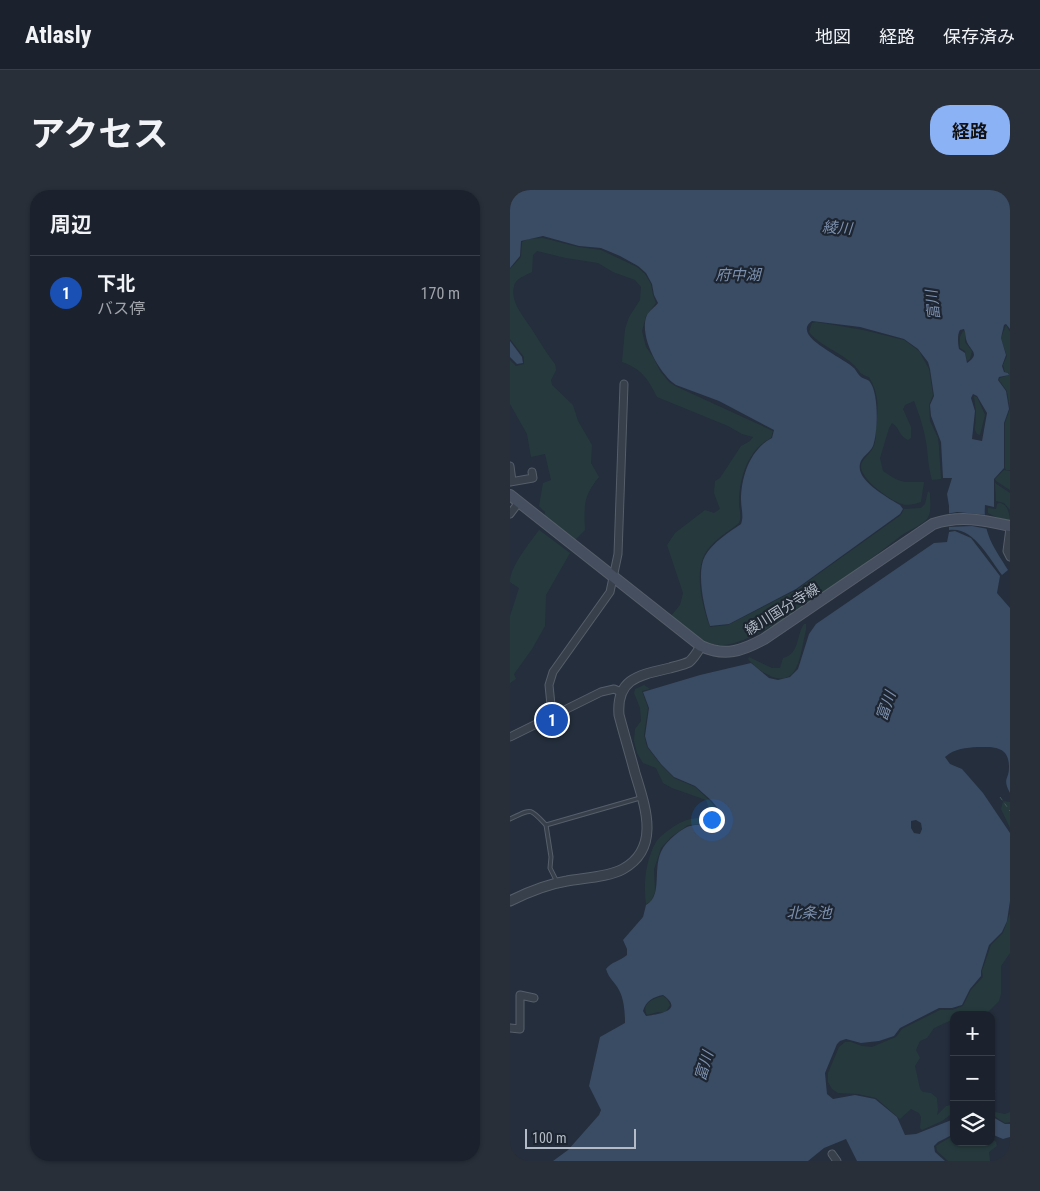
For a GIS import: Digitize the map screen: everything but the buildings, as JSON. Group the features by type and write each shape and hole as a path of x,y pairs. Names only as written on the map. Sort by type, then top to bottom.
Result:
{"main road":[{"name":"綾川国分寺線","path":"510,495 701,646 721,652 730,652 754,645 933,524 961,518 989,521 1010,527"}],"street":[{"path":"552,715 549,685 553,672 610,592 618,554 624,384"},
{"path":"510,466 511,481 533,478 532,472"},
{"path":"510,514 519,502"},
{"path":"1010,527 1007,551 1010,557"},
{"path":"510,901 557,883 623,870 641,854 646,837 647,818 619,715 618,703 621,692 632,680 644,674 689,662 701,646"},
{"path":"510,737 601,692 614,689 621,692"},
{"path":"510,1028 520,1029 520,995 534,998"},
{"path":"832,1154 837,1161"}],"lane":[{"path":"546,825 642,798"},
{"path":"510,819 529,811 534,812 546,825 551,858 550,868 557,883"}],"path":[{"path":"1000,797 1010,811"}],"green space":[{"path":"543,238 578,247 601,250 637,267 645,274 651,284 656,303 646,316 642,331 646,347 669,382 773,431 771,438 756,449 746,465 739,493 739,523 709,548 701,565 700,587 710,627 728,625 796,590 901,515 904,509 921,508 925,504 928,491 930,493 930,513 927,519 902,535 814,600 762,631 740,641 722,645 707,642 694,635 671,616 680,605 683,593 667,545 675,533 705,510 714,513 720,509 714,493 715,481 720,478 741,446 753,437 657,397 644,375 622,362 625,329 629,317 640,300 641,287 635,280 613,272 598,263 537,251 533,255 532,272 516,281 513,292 514,298 521,314 555,364 556,370 551,380 552,385 573,405 578,421 592,445 591,463 599,477 587,496 585,530 574,541 544,516 545,512 539,506 543,483 551,480 545,454 531,457 527,434 510,404 510,360 516,366 524,364 524,357 510,339 510,269 521,257 522,242 528,239"},
{"path":"816,322 863,330 904,340 919,351 929,369 933,395 929,405 930,421 938,438 941,479 932,480 925,436 914,401 905,405 903,409 911,427 911,438 908,440 905,438 892,423 880,458 883,471 894,478 906,482 924,482 921,502 907,505 897,502 877,489 865,477 861,464 873,448 875,441 878,408 877,396 869,377 862,374 849,360 819,342 809,332 812,323"},
{"path":"1006,325 1010,332 1010,409 1007,391 999,380 1009,375 1009,373 1005,372 1003,365 1007,356 1001,338"},
{"path":"963,331 965,332 965,342 972,351 970,359 967,361 965,351 960,348 960,337"},
{"path":"974,396 977,397 985,415 980,435 975,430 976,412"},
{"path":"1010,409 1010,470 1006,470 1005,423"},
{"path":"1004,470 1010,471 1010,490 995,479"},
{"path":"995,483 1010,493 1010,510 1004,503 996,501"},
{"path":"999,503 1006,507 1010,520 998,518 988,513 988,508 996,509"},
{"path":"539,530 570,553 546,595 545,626 532,649 514,674 516,679 510,683 510,616 519,588 510,582 511,576 521,555"},
{"path":"804,624 806,624 806,630 801,655 791,675 785,678 772,677 758,669 748,659 749,657 772,668 780,668 783,658 792,653 795,648"},
{"path":"644,685 650,689 642,691 648,708 644,735 647,747 674,778 695,787 711,802 718,811 719,816 705,824 688,825 671,837 661,848 654,869 655,892 651,901 646,904 646,872 656,842 665,832 679,823 705,815 709,808 706,800 663,783 656,768 643,763 637,753 634,741 635,729 641,721 640,708 634,693 635,689"},
{"path":"1003,801 1010,802 1010,828 1001,809"},
{"path":"1010,913 1010,953 1001,966 1001,994 999,1001 989,1011 950,1011 950,1021 934,1028 927,1038 920,1041 916,1050 920,1058 915,1066 920,1089 923,1092 931,1093 937,1098 937,1115 946,1106 950,1105 950,1115 942,1121 922,1130 920,1128 921,1117 919,1113 911,1109 900,1119 876,1098 858,1094 838,1093 832,1089 828,1082 828,1073 839,1047 845,1042 872,1047 896,1037 902,1029 940,1010 952,1010 963,1006 971,990 983,977 982,971 991,945 1003,933"},
{"path":"663,996 670,1005 665,1013 658,1012 647,1015 647,1004"},
{"path":"995,1112 1005,1114 1010,1112 1010,1122 1005,1123 995,1117"},
{"path":"950,1137 950,1146 995,1146 995,1141 997,1146 989,1152 990,1161 948,1161 937,1151 936,1146"}],"water":[{"name":"府中湖","path":"510,190 1010,190 1010,329 1006,324 1004,325 1001,338 1006,355 1002,366 1004,372 1009,375 999,377 998,380 1006,391 1009,409 1004,423 1004,468 994,479 994,507 985,505 987,532 1008,570 1002,575 986,552 973,538 958,530 949,530 947,494 952,478 943,478 941,442 931,416 930,405 934,396 930,369 928,362 918,349 904,339 860,327 812,321 807,329 813,340 854,368 860,376 869,381 873,388 877,413 875,440 870,451 860,464 860,470 868,483 903,509 900,514 796,589 729,624 710,626 702,590 702,563 705,556 721,538 741,524 741,491 748,464 758,449 772,438 774,430 719,401 676,385 663,372 652,353 645,333 647,315 658,303 652,284 646,273 638,266 601,248 579,246 543,236 521,241 520,256 510,268","holes":["964,329 966,340 974,355 967,363 965,353 959,349 958,342 959,332","973,394 977,396 987,413 982,441 972,439 975,411 971,398"]},
{"path":"510,341 522,357 523,363 517,364 510,357"},
{"name":"北条池","path":"955,531 971,538 1000,576 997,593 1010,608 1010,793 1006,782 1009,771 1008,760 1003,751 984,747 965,748 945,757 950,764 962,769 983,793 1010,833 1010,901 1007,921 1002,932 989,945 981,976 970,989 962,1005 952,1008 939,1008 900,1028 894,1036 879,1041 861,1043 846,1039 840,1041 825,1073 827,1094 833,1099 855,1095 875,1099 897,1117 905,1135 916,1134 950,1121 950,1136 934,1146 935,1152 945,1161 857,1161 846,1139 824,1148 808,1161 553,1161 568,1150 599,1115 601,1110 589,1086 600,1037 625,1023 621,994 606,969 627,955 627,949 623,940 643,917 646,905 655,895 658,864 663,848 674,836 687,827 711,823 720,817 720,811 712,801 695,786 674,777 648,747 645,736 649,708 643,692 700,675 751,663 769,678 778,680 790,677 798,669 809,634 816,624 934,543 947,542 949,532","holes":["916,820 921,823 922,829 920,834 914,833 911,828 911,821","663,995 669,1000 671,1005 667,1011 646,1016 643,1011 648,1002 653,998"]},
{"path":"995,1118 1005,1124 1010,1124 1010,1137 1003,1139 995,1136"}],"pier":[{"path":"957,512 987,515 988,529 972,526 947,527 946,514"}],"place":[{"name":"下北","path":"552,720"}],"water label":[{"name":"綾川","path":"837,228"},
{"name":"富川","path":"933,305"},
{"name":"富川","path":"886,706"},
{"name":"富川","path":"704,1066"}]}
